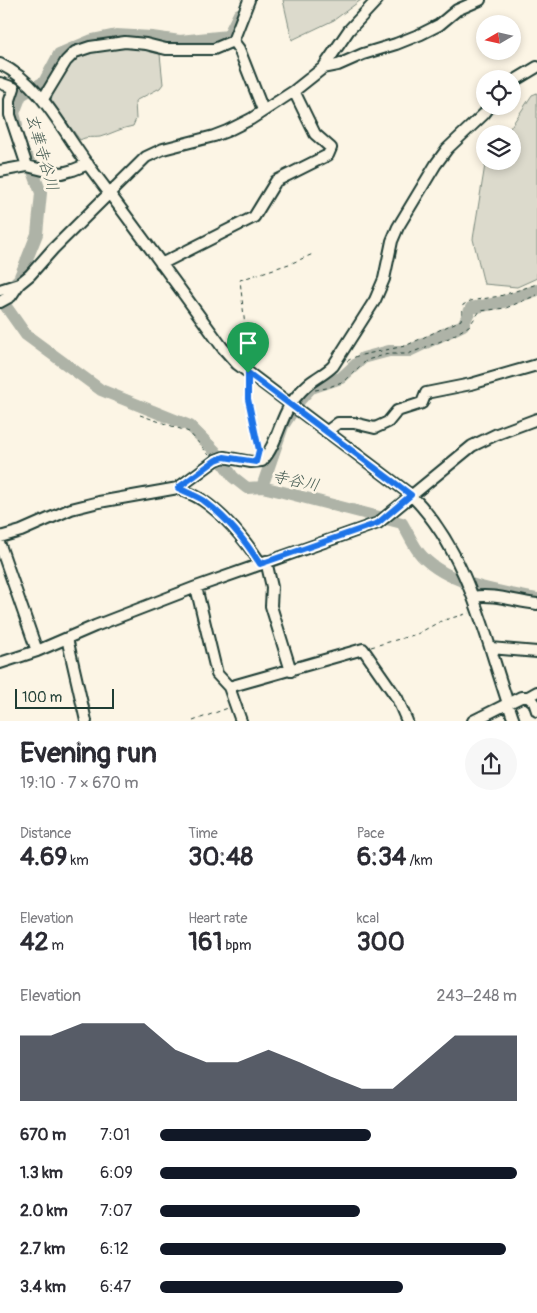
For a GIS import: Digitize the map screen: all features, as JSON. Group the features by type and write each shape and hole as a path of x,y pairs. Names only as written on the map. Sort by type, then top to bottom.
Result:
{"street":[{"path":"39,96 75,52 90,47 125,42 146,44 166,49 214,50 233,42 249,0"},
{"path":"2,295 11,296 19,284 146,157 163,149 214,136 251,119 323,68 349,30 377,0"},
{"path":"323,68 338,65 363,54 421,34 439,25 457,10 480,0"},
{"path":"233,42 242,57 263,110"},
{"path":"0,64 16,72 39,96 222,347 247,372 411,495 427,510 450,544 471,593 514,720"},
{"path":"521,77 537,67"},
{"path":"0,83 14,88 10,100 10,115 30,166"},
{"path":"161,264 254,217 276,181 328,155 331,148 315,134 294,90"},
{"path":"0,538 72,509 178,488 218,459 262,461 270,453 278,430 294,407 313,380 328,372 333,366 374,300 384,279 392,241 398,227 436,164 447,149 481,115"},
{"path":"0,171 30,166 62,173 88,164"},
{"path":"326,432 338,423 354,423 375,428 388,422 396,411 422,404 426,393 470,384 537,366"},
{"path":"0,663 37,651 263,562 330,541 378,523 472,446 537,419"},
{"path":"178,488 202,500 225,520 263,562 272,587 271,606 291,670"},
{"path":"0,544 37,651"},
{"path":"196,587 217,674 229,687 241,720"},
{"path":"471,593 537,604"},
{"path":"67,638 86,720"},
{"path":"491,648 537,652"},
{"path":"229,687 363,649 397,698 407,720"},
{"path":"472,720 521,697 532,695 537,711"}],"path":[{"path":"256,462 259,450 248,399 246,345 240,280 313,254"},
{"path":"343,363 357,356 405,346 461,320 463,305 470,301 500,296 537,284"},
{"path":"311,393 344,381 367,360 388,354 408,354 450,338 469,326 480,311 506,308 537,295"},
{"path":"140,415 189,432 218,459"},
{"path":"363,649 417,634 441,621 478,611"},
{"path":"193,720 236,705"}],"shaded area":[{"path":"283,0 361,0 334,20 292,40"},
{"path":"127,47 160,54 163,84 160,88 135,101 136,119 133,126 100,137 80,140 51,101 53,93 72,60 82,54"},
{"path":"537,93 537,278 517,287 484,284 473,239 484,170 521,170 521,125 512,125 519,115 521,115 521,112 532,95"}],"waterway":[{"name":"玄華寺谷川","path":"17,125 14,113 21,95 44,82 59,54 92,40 116,35 180,41 228,36 239,14"},
{"name":"玄華寺谷川","path":"7,290 19,279 37,234 41,193 28,158"},
{"path":"262,487 283,426 300,400 311,388 341,378 363,358 389,351 409,351 463,325 471,308 503,302 537,290"},
{"name":"寺谷川","path":"0,298 26,335 101,390 190,426 215,451 233,477 247,488 262,487 402,523 419,553 433,566 446,574 476,586 537,599"}],"route":[{"path":"248,373 411,495 378,523 260,564 244,539 225,520 202,500 178,488 216,460 224,457 256,462 259,450 248,399 248,373"}]}
